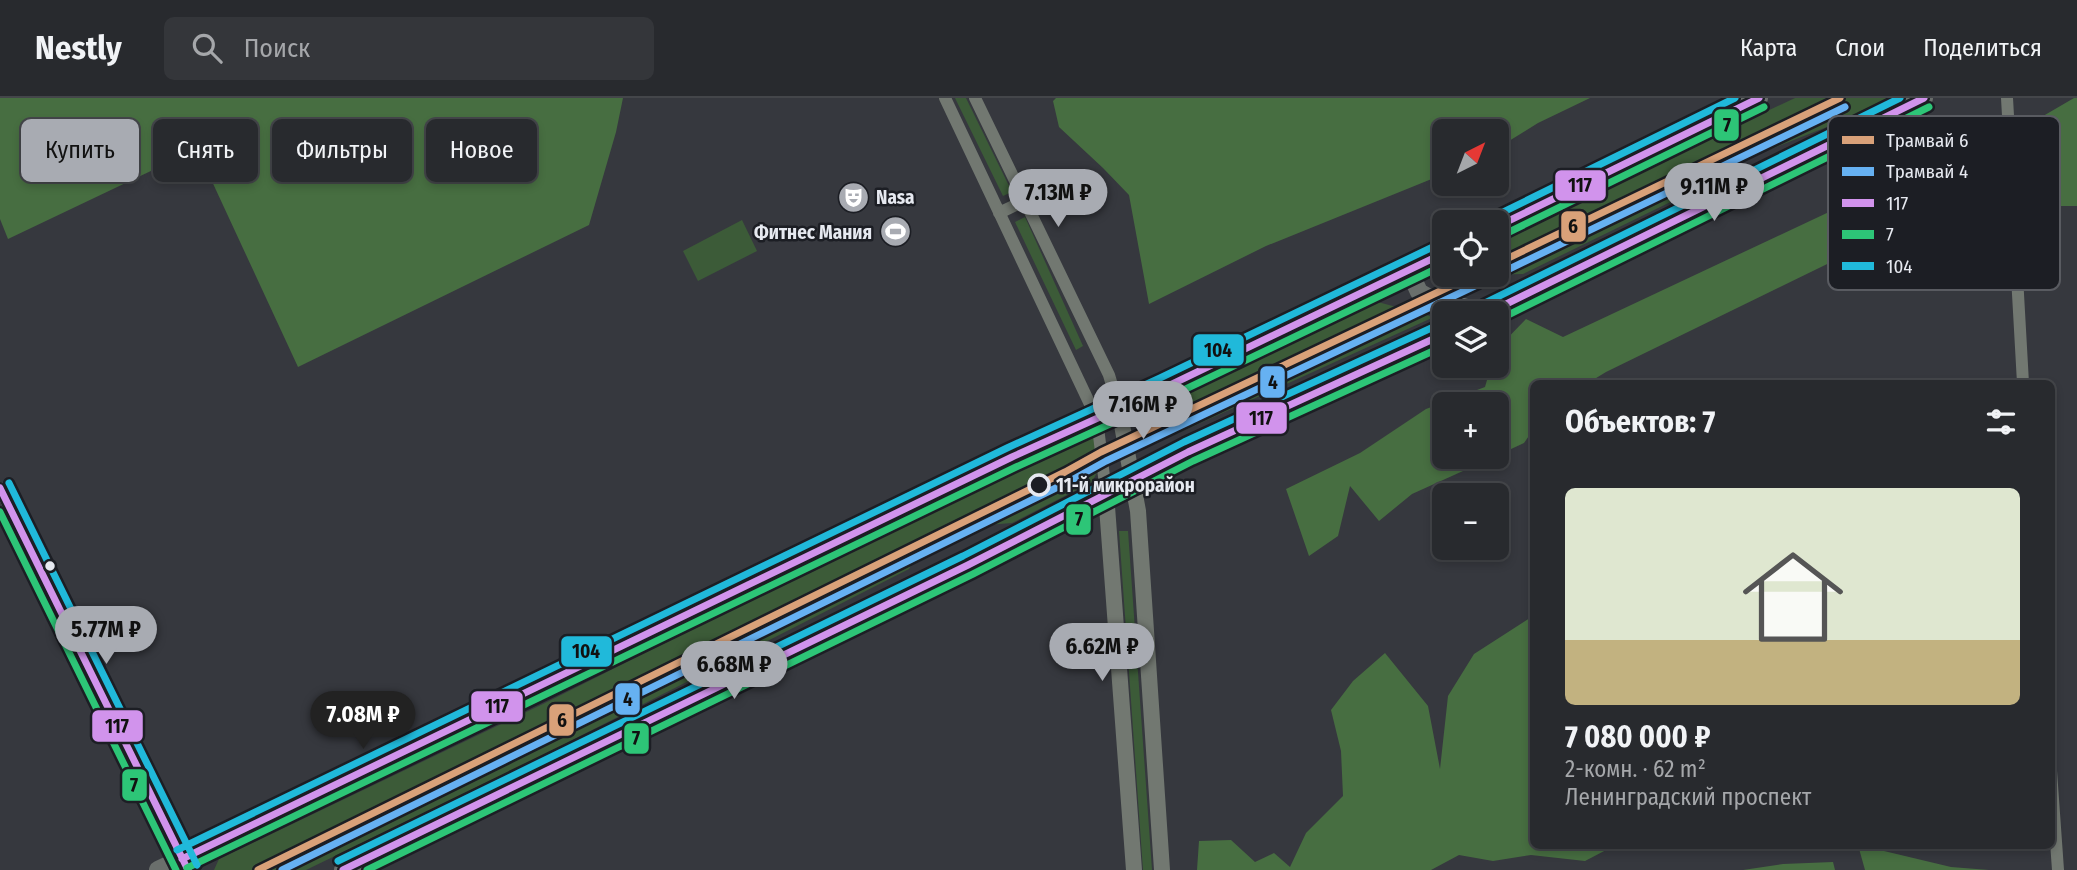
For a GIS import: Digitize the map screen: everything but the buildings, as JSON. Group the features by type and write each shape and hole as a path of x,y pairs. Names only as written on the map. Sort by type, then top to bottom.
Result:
{"main road":[{"path":"1509,221 1759,98"},
{"path":"1887,116 1924,98"},
{"path":"1509,302 1828,145"},
{"path":"158,870 185,864 1012,457 1119,409 1432,259"},
{"path":"1409,270 1419,292 1442,301"},
{"path":"343,870 968,565 1132,479 1432,340"}],"street":[{"path":"945,98 1097,419 1106,493 1134,870"},
{"path":"975,98 1110,375 1119,409 1138,511 1162,870"},
{"path":"2007,98 2008,116"},
{"path":"999,213 1026,200"},
{"path":"2018,290 2023,380"},
{"path":"0,488 185,864"},
{"path":"2055,820 2059,870"}],"green space":[{"path":"0,98 623,98 589,225 298,367 212,182 258,182 258,119 153,119 153,170 139,177 139,119 21,119 21,182 128,182 8,239 0,219"},
{"path":"955,98 966,98 1012,192 1003,196"},
{"path":"1056,98 1590,98 1538,123 1509,141 1509,119 1432,119 1432,179 1266,246 1149,304 1129,195 1059,127 1053,101"},
{"path":"1795,98 1888,98 1852,116 1828,116 1828,127 1741,161 1691,192 1523,274 1509,275 1509,231"},
{"path":"2077,98 2077,206 2060,206 2060,116 2043,116"},
{"path":"1828,212 1828,264 1593,380 1530,380 1530,434 1524,443 1509,450 1509,392 1472,392 1485,387 1488,378 1509,378 1509,337 1526,319 1563,337"},
{"path":"1025,217 1083,346 1076,350 1015,222"},
{"path":"742,220 757,251 698,281 683,251"},
{"path":"1374,301 1432,316 1172,436 1151,436 1139,407"},
{"path":"1432,407 1432,469 1467,469 1412,494 1379,521 1350,486 1338,536 1309,556 1286,489 1360,453"},
{"path":"1096,427 1102,463 1092,482 1012,523 975,526 916,556 909,569 527,763 306,870 214,870 219,859 543,704"},
{"path":"1119,531 1128,531 1152,870 1143,870"},
{"path":"1530,618 1530,849 1608,849 1585,861 1531,855 1493,861 1459,855 1431,870 1197,870 1199,841 1231,840 1255,862 1274,853 1290,867 1306,833 1343,796 1341,751 1331,710 1353,681 1385,653 1428,706 1440,769 1448,696 1474,654"},
{"path":"1859,849 1886,849 1884,851 1951,867 1989,870 1865,870"},
{"path":"1833,862 1835,870 1743,870 1783,864"}],"tram line":[{"name":"6","path":"1509,258 1840,98"},
{"name":"4","path":"1509,269 1845,107"},
{"name":"6","path":"258,870 1101,452 1449,287"},
{"name":"4","path":"282,870 1106,461 1473,287"}],"transit line":[{"name":"104","path":"1507,210 1735,98"},
{"name":"117","path":"1509,221 1759,98"},
{"name":"104","path":"1864,116 1900,98"},
{"name":"117","path":"1887,116 1924,98"},
{"name":"7","path":"1509,232 1764,107"},
{"name":"7","path":"1911,116 1929,107"},
{"name":"104","path":"1489,301 1828,134"},
{"name":"117","path":"1509,303 1828,145"},
{"name":"7","path":"1509,315 1828,157"},
{"name":"104","path":"177,850 1007,448 1432,247"},
{"name":"117","path":"182,859 1012,457 1164,388 1432,259"},
{"name":"7","path":"187,868 1016,467 1432,271"},
{"name":"104","path":"338,861 963,556 1184,442 1432,328"},
{"name":"117","path":"343,870 968,565 1188,452 1432,340"},
{"name":"7","path":"367,870 973,574 1193,461 1432,351"},
{"name":"104","path":"9,483 197,865"},
{"name":"117","path":"0,488 188,870"},
{"name":"7","path":"0,512 176,870"}],"place":[{"name":"Nasa","path":"853,197"},
{"name":"Фитнес Мания","path":"895,232"},
{"name":"11-й микрорайон","path":"1039,485"}]}
